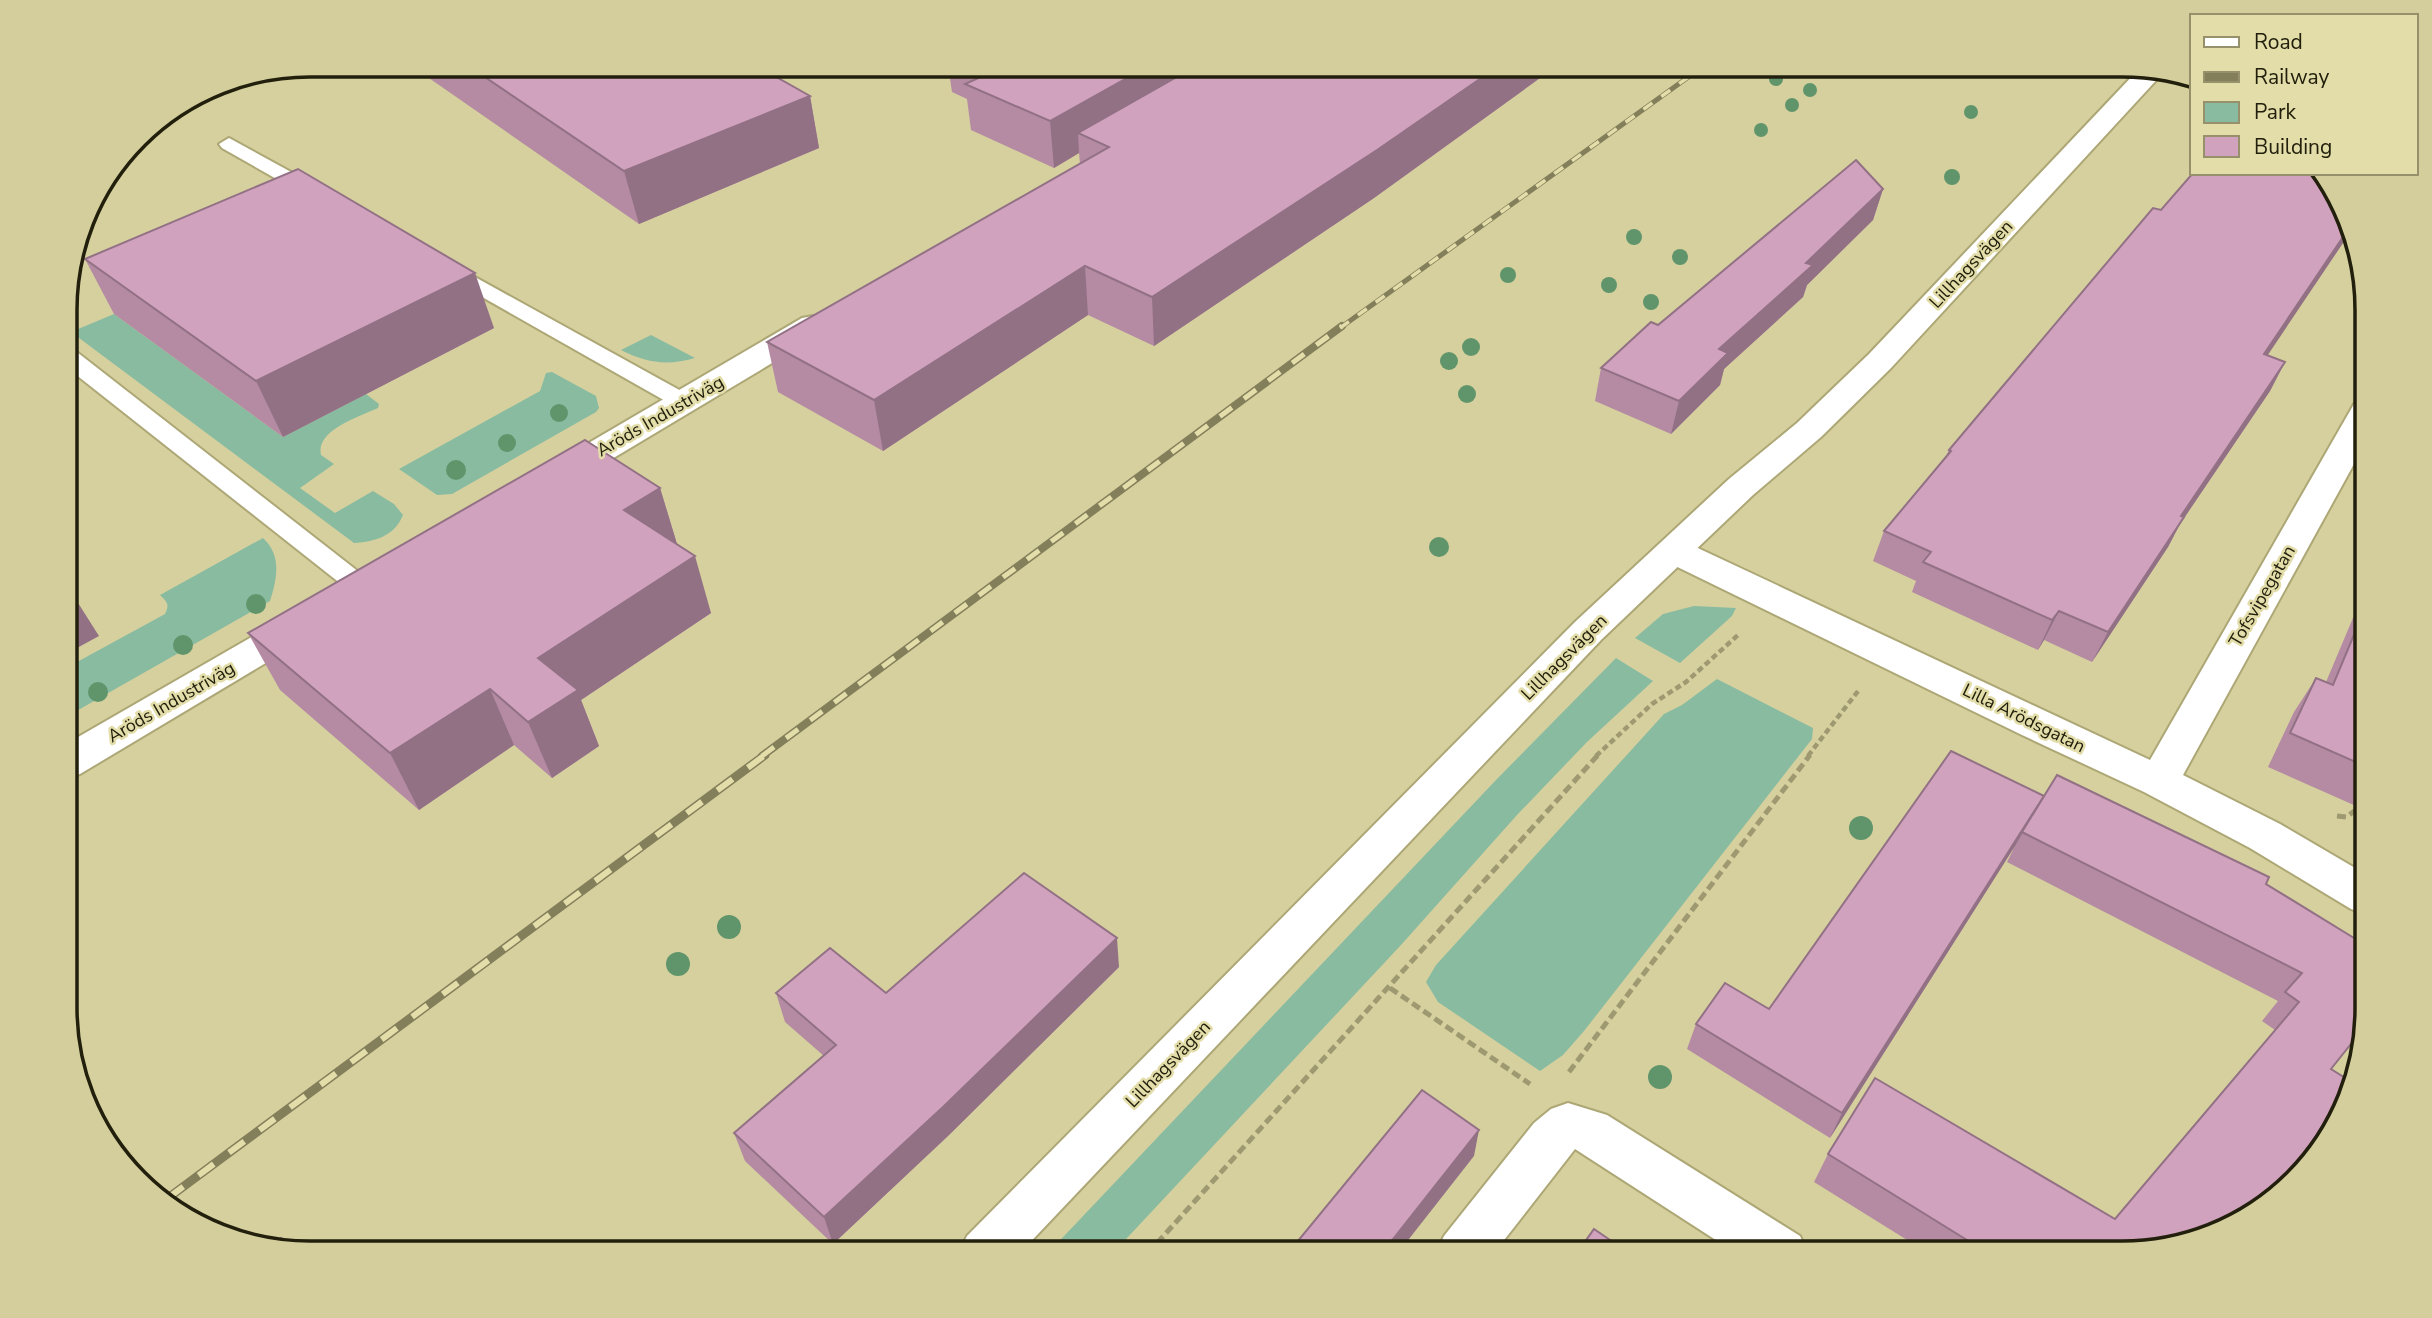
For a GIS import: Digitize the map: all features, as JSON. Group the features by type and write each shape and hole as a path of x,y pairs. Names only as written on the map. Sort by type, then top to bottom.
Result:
{"street":[{"name":"Lillhagsvägen","path":"997,1241 1579,641 1863,378 2144,78"},
{"name":"Aröds Industriväg","path":"530,492 840,310"},
{"name":"Tofsvipegatan","path":"2160,781 2355,431"},
{"name":"Lilla Arödsgatan","path":"1674,551 2036,725 2160,781 2265,836 2355,890"},
{"name":"Aröds Industriväg","path":"77,757 356,594"},
{"path":"1471,1241 1551,1139 1559,1111 1763,1241"}],"lane":[{"path":"229,144 337,205"},
{"path":"433,260 684,402"},
{"path":"77,364 356,594"}],"path":[{"path":"1160,1241 1316,1065 1390,988 1587,765 1652,705 1686,682 1742,631"},
{"path":"1390,988 1559,1111 1748,833 1888,653"}],"green space":[{"path":"114,314 283,437 366,394 379,404 378,408 341,425 325,438 321,455 334,464 300,488 335,513 373,491 394,504 403,515 400,522 384,536 354,543 77,336 77,329"},
{"path":"651,335 695,358 657,362 621,350"},
{"path":"552,372 596,396 599,408 596,412 452,494 437,495 399,469 540,391 546,373"},
{"path":"263,538 273,552 276,576 270,601 77,711 77,662 165,614 167,603 160,595"},
{"path":"1694,606 1736,608 1732,616 1680,663 1635,638 1663,614"},
{"path":"1616,658 1653,681 1587,742 1517,815 1401,945 1124,1241 1059,1241 1496,780"},
{"path":"1717,679 1813,728 1812,739 1584,1031 1563,1055 1540,1071 1438,1002 1426,982 1436,965 1664,714 1682,705"}],"building":[{"path":"485,77 776,77 810,96 624,171"},
{"path":"981,77 1129,77 1050,121 965,84"},
{"path":"1177,77 1483,77 1377,150 1152,297 1085,266 874,400 767,342 1109,147 1078,133"},
{"path":"1856,160 1883,189 1806,263 1813,265 1719,349 1728,353 1679,401 1601,368 1651,322 1658,325"},
{"path":"298,169 475,273 256,381 85,259"},
{"path":"2191,175 2312,175 2324,193 2343,237 2264,354 2285,362 2181,516 2184,517 2108,632 2059,611 2052,620 1923,562 1931,552 1884,531 2153,208 2161,210"},
{"path":"585,440 660,488 624,510 695,556 538,658 578,690 528,722 490,689 390,753 248,633"},
{"path":"2355,632 2355,762 2290,733 2316,678 2333,685"},
{"path":"1951,751 2044,796 1842,1113 1696,1024 1725,983 1769,1009"},
{"path":"2057,775 2269,877 2266,884 2355,939 2353,1039 2331,1069 2344,1077 2337,1097 2316,1138 2297,1162 2252,1202 2197,1229 2168,1237 2137,1241 1969,1241 1828,1154 1875,1078 2115,1219 2299,1002 2285,992 2302,973 2022,832"},
{"path":"1024,873 1117,938 943,1107 824,1217 734,1133 836,1045 776,993 830,948 886,993"},
{"path":"1422,1090 1479,1130 1391,1241 1298,1241"},
{"path":"1594,1229 1612,1241 1586,1241"}],"railway":[{"path":"1340,328 1688,77"},
{"path":"762,756 1342,326"},
{"path":"172,1195 765,755"}]}
